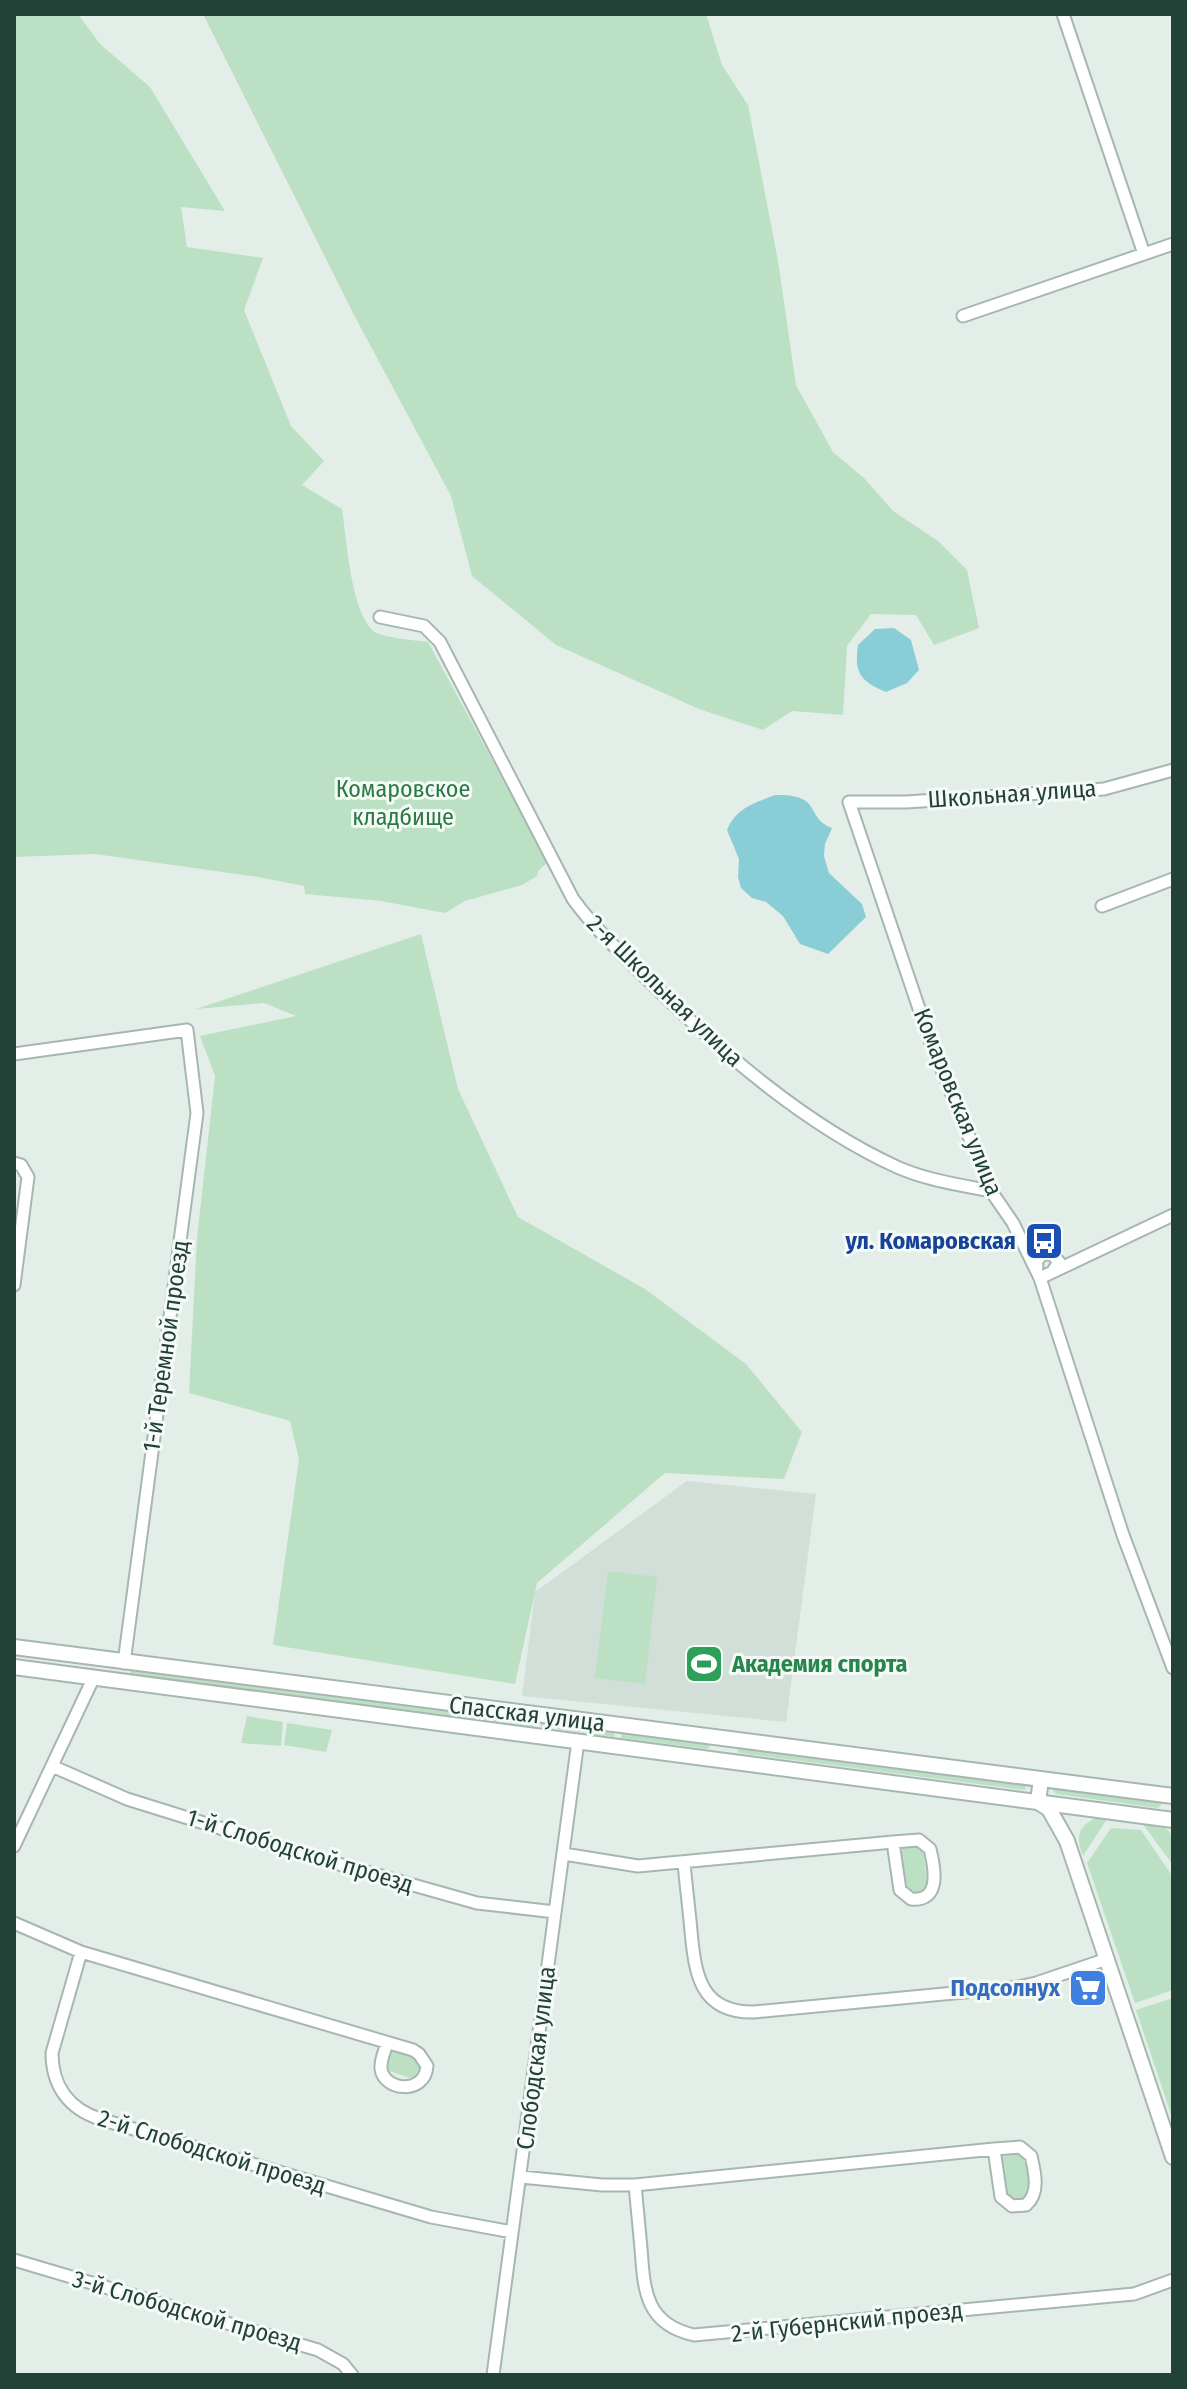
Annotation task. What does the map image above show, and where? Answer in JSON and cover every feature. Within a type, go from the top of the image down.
[{"type":"street","points":[[1063,14],[1144,254]]},
{"type":"street","points":[[963,316],[1173,244]]},
{"type":"street","name":"2-я Школьная улица","points":[[380,617],[424,626],[440,642],[573,899],[590,922],[687,1018],[761,1081],[806,1113],[898,1168],[943,1182],[991,1191]]},
{"type":"street","name":"Школьная улица","points":[[849,802],[906,802],[1104,789],[1173,770]]},
{"type":"street","name":"Комаровская улица","points":[[849,802],[929,1038],[991,1191],[1013,1223],[1039,1276],[1123,1535],[1173,1668]]},
{"type":"street","points":[[1102,906],[1173,879]]},
{"type":"street","name":"1-й Теремной проезд","points":[[14,1054],[187,1030],[197,1113],[124,1663]]},
{"type":"street","points":[[14,1163],[21,1165],[28,1177],[18,1218],[14,1285]]},
{"type":"street","points":[[1052,1271],[1059,1262],[1051,1253],[1042,1255],[1036,1261],[1039,1276],[1052,1271],[1173,1215]]},
{"type":"street","name":"Спасская улица","points":[[14,1647],[1170,1796]]},
{"type":"street","name":"Спасская улица","points":[[14,1667],[1173,1820]]},
{"type":"street","points":[[14,1846],[93,1679]]},
{"type":"street","points":[[716,1759],[720,1739]]},
{"type":"street","name":"Слободская улица","points":[[493,2375],[578,1741]]},
{"type":"street","name":"1-й Слободской проезд","points":[[52,1766],[127,1799],[303,1854],[477,1903],[555,1912]]},
{"type":"street","points":[[1041,1779],[1038,1802],[1049,1809],[1067,1841],[1172,2152]]},
{"type":"street","points":[[1170,1796],[1173,1812]]},
{"type":"street","points":[[564,1854],[638,1866],[684,1863],[893,1842],[919,1840],[930,1849],[935,1880],[934,1887],[925,1898],[911,1899],[900,1890],[893,1842]]},
{"type":"street","points":[[684,1863],[699,1983],[713,2000],[732,2010],[754,2012],[1018,1987],[1107,1959]]},
{"type":"street","points":[[14,1923],[81,1952],[413,2050],[424,2059],[426,2073],[418,2084],[404,2086],[384,2076],[382,2062],[387,2043]]},
{"type":"street","name":"2-й Слободской проезд","points":[[81,1952],[52,2053],[52,2064],[64,2095],[80,2111],[431,2217],[512,2232]]},
{"type":"street","points":[[521,2177],[635,2185],[994,2149],[1020,2147],[1031,2156],[1036,2187],[1031,2201],[1026,2205],[1012,2206],[1001,2197],[994,2149]]},
{"type":"street","name":"2-й Губернский проезд","points":[[635,2185],[649,2303],[672,2328],[694,2335],[1134,2294],[1173,2280]]},
{"type":"street","name":"3-й Слободской проезд","points":[[14,2260],[318,2350],[343,2364],[352,2375]]},
{"type":"shaded area","points":[[687,1481],[816,1494],[786,1722],[522,1696],[535,1592]]},
{"type":"green space","name":"Комаровское кладбище","points":[[14,14],[78,14],[100,44],[150,87],[225,211],[181,207],[187,247],[263,258],[244,310],[291,426],[324,461],[302,485],[342,509],[354,590],[372,630],[390,637],[428,642],[548,862],[537,876],[522,885],[465,901],[445,913],[381,901],[305,894],[304,886],[258,877],[95,854],[14,857]]},
{"type":"green space","points":[[203,14],[706,14],[722,65],[748,105],[778,261],[796,385],[833,452],[864,478],[893,511],[938,541],[967,570],[979,628],[934,645],[916,615],[871,614],[847,646],[843,715],[792,711],[763,730],[699,709],[556,645],[472,576],[451,496],[353,313]]},
{"type":"green space","points":[[421,934],[458,1089],[518,1217],[645,1289],[746,1364],[802,1432],[784,1479],[665,1473],[537,1583],[515,1684],[273,1645],[299,1459],[290,1421],[189,1393],[197,1238],[215,1076],[200,1036],[296,1016],[264,1003],[196,1009]]},
{"type":"green space","points":[[608,1571],[657,1577],[645,1684],[595,1678]]},
{"type":"green space","points":[[131,1668],[535,1720],[534,1727],[130,1674]]},
{"type":"green space","points":[[247,1716],[283,1722],[281,1746],[241,1743]]},
{"type":"green space","points":[[542,1721],[615,1729],[614,1737],[541,1727]]},
{"type":"green space","points":[[287,1723],[332,1730],[326,1752],[284,1745]]},
{"type":"green space","points":[[622,1731],[708,1743],[710,1747],[621,1738]]},
{"type":"green space","points":[[737,1748],[1024,1784],[1026,1789],[739,1753]]},
{"type":"green space","points":[[1056,1788],[1162,1804],[1158,1808],[1056,1794],[1053,1791]]},
{"type":"green space","points":[[1099,1817],[1107,1819],[1083,1856],[1080,1832]]},
{"type":"green space","points":[[1142,1823],[1162,1827],[1171,1834],[1173,1865]]},
{"type":"green space","points":[[1111,1828],[1141,1830],[1173,1877],[1173,1990],[1135,2003],[1087,1863]]},
{"type":"green space","points":[[913,1842],[923,1849],[928,1889],[916,1897],[905,1888],[900,1853],[904,1845]]},
{"type":"green space","points":[[1173,1998],[1173,2120],[1136,2010]]},
{"type":"green space","points":[[398,2051],[416,2056],[423,2066],[419,2076],[413,2079],[389,2071],[387,2059],[391,2053]]},
{"type":"green space","points":[[1017,2150],[1026,2167],[1028,2187],[1026,2200],[1016,2204],[1006,2195],[1000,2160],[1005,2152]]},
{"type":"water","points":[[894,628],[911,640],[919,670],[907,683],[886,692],[861,675],[857,663],[858,645],[875,629]]},
{"type":"water","points":[[775,795],[801,798],[818,818],[832,828],[824,856],[829,873],[862,904],[866,917],[828,954],[800,944],[783,916],[741,888],[739,859],[727,830],[741,811]]},
{"type":"place","name":"ул. Комаровская","points":[[1044,1241]]},
{"type":"place","name":"Академия спорта","points":[[704,1664]]},
{"type":"place","name":"Подсолнух","points":[[1088,1988]]}]
